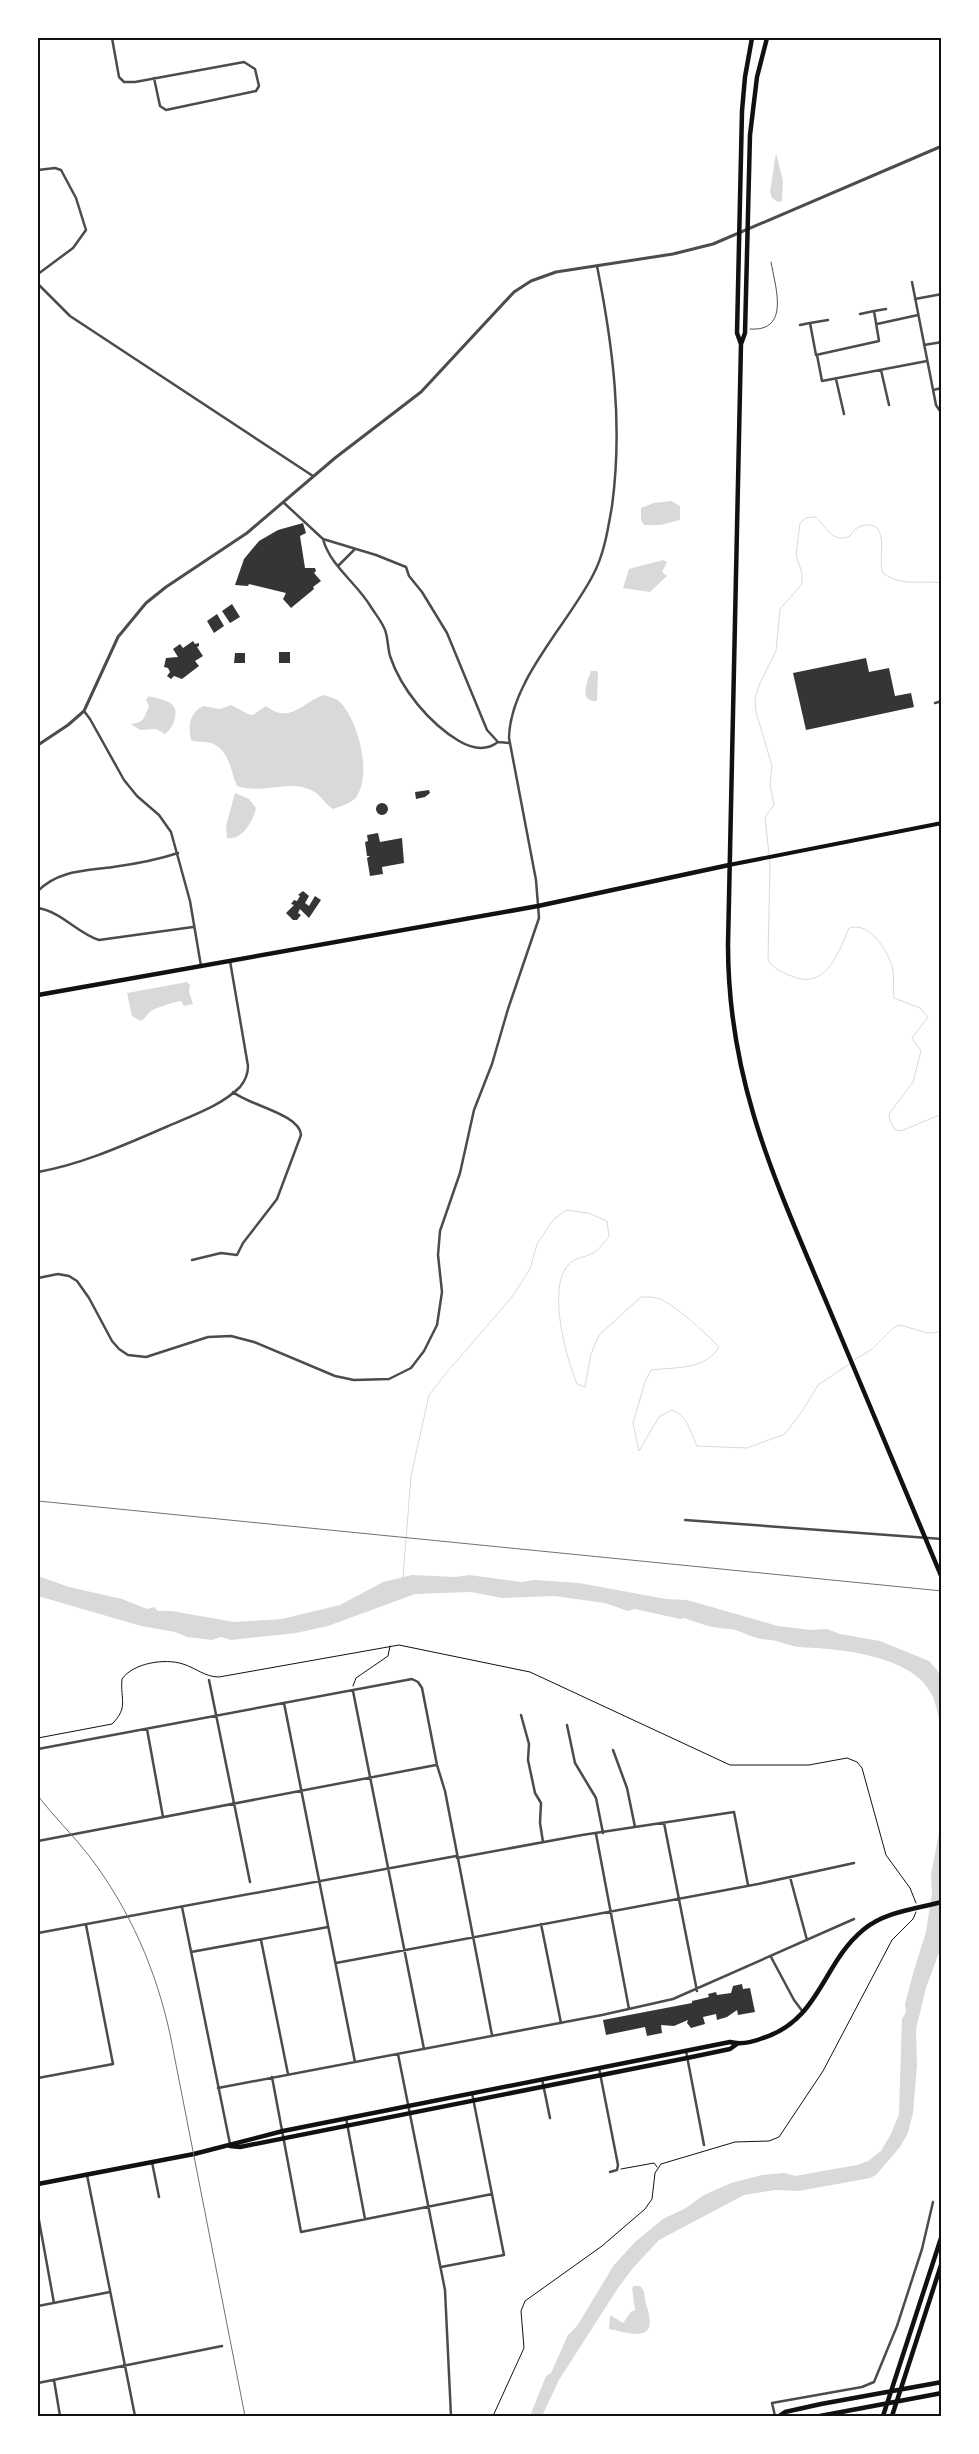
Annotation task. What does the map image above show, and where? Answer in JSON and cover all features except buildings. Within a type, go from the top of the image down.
[{"type":"main road","points":[[741,344],[737,333],[743,92],[752,38]]},
{"type":"main road","points":[[767,38],[751,114],[745,333],[741,344],[729,866],[729,985],[734,1032],[744,1086],[767,1160],[941,1578]]},
{"type":"main road","points":[[38,995],[538,906],[942,823]]},
{"type":"main road","points":[[230,2146],[240,2147],[347,2124],[687,2058],[730,2049],[737,2044],[775,2034],[804,2013],[815,1999],[846,1948],[861,1932],[882,1919],[942,1902]]},
{"type":"main road","points":[[38,2184],[230,2146],[282,2131],[346,2118],[730,2042],[737,2044]]},
{"type":"main road","points":[[883,2416],[942,2235]]},
{"type":"main road","points":[[892,2416],[942,2262]]},
{"type":"main road","points":[[779,2416],[785,2412],[942,2382]]},
{"type":"main road","points":[[820,2416],[942,2393]]},
{"type":"street","points":[[112,38],[119,77],[124,82],[135,82],[154,78],[240,62],[252,66],[259,84],[258,90],[254,92],[164,110],[160,106],[154,78]]},
{"type":"street","points":[[38,745],[84,712],[118,637],[138,610],[166,587],[247,533],[313,476],[421,392],[514,292],[544,276],[704,247],[942,146]]},
{"type":"street","points":[[38,170],[58,168],[63,172],[76,198],[86,227],[85,233],[73,248],[38,274]]},
{"type":"street","points":[[38,1278],[58,1274],[69,1276],[77,1281],[89,1298],[112,1341],[128,1355],[146,1356],[208,1337],[231,1336],[248,1340],[344,1379],[372,1381],[389,1379],[405,1373],[424,1351],[437,1325],[442,1292],[438,1255],[440,1231],[460,1173],[474,1110],[492,1064],[508,1009],[538,921],[531,851],[510,743],[509,727],[512,713],[547,645],[593,576],[610,514],[616,471],[617,415],[610,332],[597,266]]},
{"type":"street","points":[[912,282],[936,405],[942,414]]},
{"type":"street","points":[[38,284],[70,316],[313,476]]},
{"type":"street","points":[[915,299],[942,294]]},
{"type":"street","points":[[860,314],[886,308]]},
{"type":"street","points":[[816,355],[879,341],[874,311]]},
{"type":"street","points":[[877,324],[918,315]]},
{"type":"street","points":[[800,325],[828,320]]},
{"type":"street","points":[[810,323],[822,381],[927,361]]},
{"type":"street","points":[[924,345],[942,342]]},
{"type":"street","points":[[881,370],[889,406]]},
{"type":"street","points":[[836,379],[844,414]]},
{"type":"street","points":[[933,390],[942,388]]},
{"type":"street","points":[[283,502],[323,539],[406,567],[409,576],[422,592],[447,633],[487,730],[498,742]]},
{"type":"street","points":[[323,539],[324,546],[338,566],[364,596],[378,618],[385,631],[390,656],[404,684],[426,714],[452,736],[472,747],[491,747],[498,742],[510,743]]},
{"type":"street","points":[[338,566],[355,549]]},
{"type":"street","points":[[941,620],[942,635]]},
{"type":"street","points":[[935,703],[942,701]]},
{"type":"street","points":[[84,712],[90,719],[124,780],[168,826],[178,853],[201,966]]},
{"type":"street","points":[[38,891],[52,879],[67,874],[141,863],[178,853]]},
{"type":"street","points":[[38,908],[60,916],[88,936],[99,940],[194,927]]},
{"type":"street","points":[[38,1172],[95,1158],[197,1114],[233,1092],[245,1080],[248,1066],[230,961]]},
{"type":"street","points":[[192,1260],[221,1253],[237,1255],[243,1243],[277,1200],[301,1134],[299,1127],[277,1112],[243,1100],[233,1092]]},
{"type":"street","points":[[685,1520],[942,1539]]},
{"type":"street","points":[[38,1749],[414,1679],[422,1688],[437,1765],[445,1791],[492,2036]]},
{"type":"street","points":[[209,1680],[250,1882]]},
{"type":"street","points":[[353,1690],[424,2049]]},
{"type":"street","points":[[284,1704],[355,2062]]},
{"type":"street","points":[[521,1715],[529,1744],[528,1760],[535,1793],[541,1803],[540,1823],[543,1842]]},
{"type":"street","points":[[567,1726],[575,1763],[596,1798],[602,1833]]},
{"type":"street","points":[[147,1729],[164,1817]]},
{"type":"street","points":[[613,1750],[627,1788],[635,1827]]},
{"type":"street","points":[[38,1841],[437,1765]]},
{"type":"street","points":[[38,1933],[543,1842],[734,1812],[748,1885]]},
{"type":"street","points":[[664,1822],[697,1990]]},
{"type":"street","points":[[596,1834],[629,2009]]},
{"type":"street","points":[[336,1963],[790,1877],[854,1863]]},
{"type":"street","points":[[790,1877],[807,1940]]},
{"type":"street","points":[[182,1907],[230,2146]]},
{"type":"street","points":[[218,2088],[561,2023],[673,1999],[854,1919]]},
{"type":"street","points":[[541,1924],[561,2023]]},
{"type":"street","points":[[38,2078],[113,2064],[86,1925]]},
{"type":"street","points":[[191,1952],[328,1927]]},
{"type":"street","points":[[262,1940],[288,2074]]},
{"type":"street","points":[[771,1957],[794,2000],[804,2013]]},
{"type":"street","points":[[686,2051],[704,2145]]},
{"type":"street","points":[[398,2054],[441,2267],[445,2297],[451,2416]]},
{"type":"street","points":[[599,2068],[618,2168],[610,2172]]},
{"type":"street","points":[[272,2077],[300,2232],[492,2194]]},
{"type":"street","points":[[542,2079],[550,2118]]},
{"type":"street","points":[[441,2267],[504,2255],[472,2093]]},
{"type":"street","points":[[346,2118],[365,2219]]},
{"type":"street","points":[[152,2162],[159,2197]]},
{"type":"street","points":[[87,2175],[135,2416]]},
{"type":"street","points":[[775,2416],[772,2403],[862,2387],[874,2382],[897,2326],[919,2257],[933,2202]]},
{"type":"street","points":[[38,2215],[54,2303]]},
{"type":"street","points":[[38,2306],[110,2292]]},
{"type":"street","points":[[38,2383],[222,2346]]},
{"type":"street","points":[[54,2380],[60,2416]]},
{"type":"lane","points":[[750,329],[763,328],[773,321],[776,316],[778,300],[771,262]]},
{"type":"path","points":[[38,1738],[112,1724],[121,1715],[124,1707],[122,1679],[133,1669],[142,1666],[178,1662],[208,1676],[219,1676],[399,1644],[530,1672],[730,1765],[809,1765],[843,1758],[854,1760],[862,1768],[886,1855],[910,1888],[916,1903]]},
{"type":"path","points":[[353,1690],[352,1683],[356,1678],[388,1656],[390,1645]]},
{"type":"path","points":[[493,2416],[524,2348],[522,2311],[525,2301],[602,2246],[645,2209],[652,2199],[654,2177],[658,2168],[667,2161],[735,2142],[769,2141],[779,2137],[823,2070],[892,1940],[913,1919],[916,1912]]},
{"type":"path","points":[[618,2168],[624,2169],[654,2163],[658,2168]]},
{"type":"shaded area","points":[[776,153],[783,181],[782,201],[778,202],[772,198],[770,192]]},
{"type":"shaded area","points":[[671,501],[680,506],[680,520],[661,525],[644,525],[641,520],[641,508],[654,503]]},
{"type":"shaded area","points":[[663,560],[667,562],[662,572],[667,576],[650,592],[623,588],[629,569]]},
{"type":"shaded area","points":[[591,671],[597,671],[598,674],[597,701],[587,698],[585,691]]},
{"type":"shaded area","points":[[324,695],[339,701],[346,709],[357,733],[363,761],[361,786],[357,796],[350,802],[333,809],[316,793],[304,787],[286,786],[257,789],[237,786],[226,755],[222,750],[211,743],[191,740],[192,716],[203,706],[220,709],[231,705],[253,715],[266,706],[275,711],[290,713]]},
{"type":"shaded area","points":[[149,696],[172,704],[176,712],[171,728],[165,734],[156,729],[140,730],[131,724],[143,719],[149,706],[146,700]]},
{"type":"shaded area","points":[[235,793],[249,799],[256,808],[246,829],[237,836],[227,838],[226,826]]},
{"type":"shaded area","points":[[187,982],[190,985],[189,992],[193,1004],[184,1006],[181,1001],[165,1005],[149,1013],[141,1021],[132,1016],[127,993]]},
{"type":"shaded area","points":[[412,1575],[456,1577],[469,1575],[522,1582],[534,1580],[579,1583],[666,1599],[687,1600],[778,1626],[811,1630],[827,1629],[840,1634],[880,1641],[929,1661],[937,1670],[941,1678],[941,1734],[933,1697],[923,1683],[910,1671],[893,1663],[854,1652],[796,1647],[685,1618],[680,1619],[635,1609],[628,1611],[605,1603],[554,1596],[502,1598],[471,1592],[415,1594],[328,1626],[296,1633],[231,1640],[221,1637],[212,1640],[187,1637],[175,1632],[141,1626],[38,1596],[38,1576],[69,1587],[122,1599],[147,1609],[154,1607],[158,1611],[172,1611],[234,1622],[282,1619],[340,1605],[383,1582]]},
{"type":"shaded area","points":[[941,1821],[941,1947],[926,1988],[916,2029],[917,2066],[913,2113],[908,2133],[900,2147],[876,2175],[870,2178],[799,2191],[775,2190],[744,2195],[659,2240],[633,2268],[618,2288],[559,2380],[542,2416],[530,2416],[546,2376],[551,2373],[568,2335],[577,2326],[614,2265],[635,2242],[663,2219],[686,2208],[704,2195],[731,2183],[762,2175],[785,2173],[795,2176],[857,2165],[868,2161],[881,2151],[891,2134],[899,2114],[902,2019],[906,2012],[905,2004],[926,1932],[932,1893],[931,1875]]},
{"type":"shaded area","points":[[640,2286],[644,2292],[649,2317],[647,2331],[635,2334],[609,2329],[610,2315],[623,2323],[631,2312],[635,2310],[632,2288]]},
{"type":"waterway","points":[[942,583],[904,582],[883,573],[881,535],[878,529],[873,526],[865,525],[854,530],[850,536],[839,538],[830,533],[816,517],[806,518],[800,523],[796,555],[802,573],[802,584],[780,609],[776,651],[760,683],[755,698],[756,712],[772,766],[770,784],[774,805],[765,817],[770,864],[768,959],[779,971],[801,979],[812,979],[821,975],[834,960],[849,928],[857,927],[871,933],[883,947],[891,963],[894,973],[894,998],[920,1008],[928,1017],[912,1038],[921,1051],[913,1082],[889,1114],[890,1121],[895,1130],[901,1131],[942,1114]]},
{"type":"waterway","points":[[403,1577],[411,1476],[429,1395],[512,1297],[530,1269],[537,1244],[553,1220],[566,1210],[588,1213],[607,1221],[609,1236],[595,1252],[571,1262],[562,1276],[559,1290],[560,1323],[577,1384],[585,1387],[591,1354],[599,1335],[641,1297],[657,1298],[671,1305],[699,1327],[719,1347],[706,1360],[698,1364],[651,1370],[645,1382],[633,1423],[639,1451],[659,1417],[671,1410],[677,1412],[685,1420],[697,1446],[747,1448],[785,1434],[803,1410],[818,1385],[851,1363]]},
{"type":"waterway","points":[[854,1360],[871,1350],[893,1328],[900,1325],[927,1333],[942,1332]]},
{"type":"railway","points":[[38,1501],[942,1591]]},
{"type":"railway","points":[[38,1796],[90,1857],[104,1877],[140,1941],[157,1987],[170,2034],[245,2416]]}]
